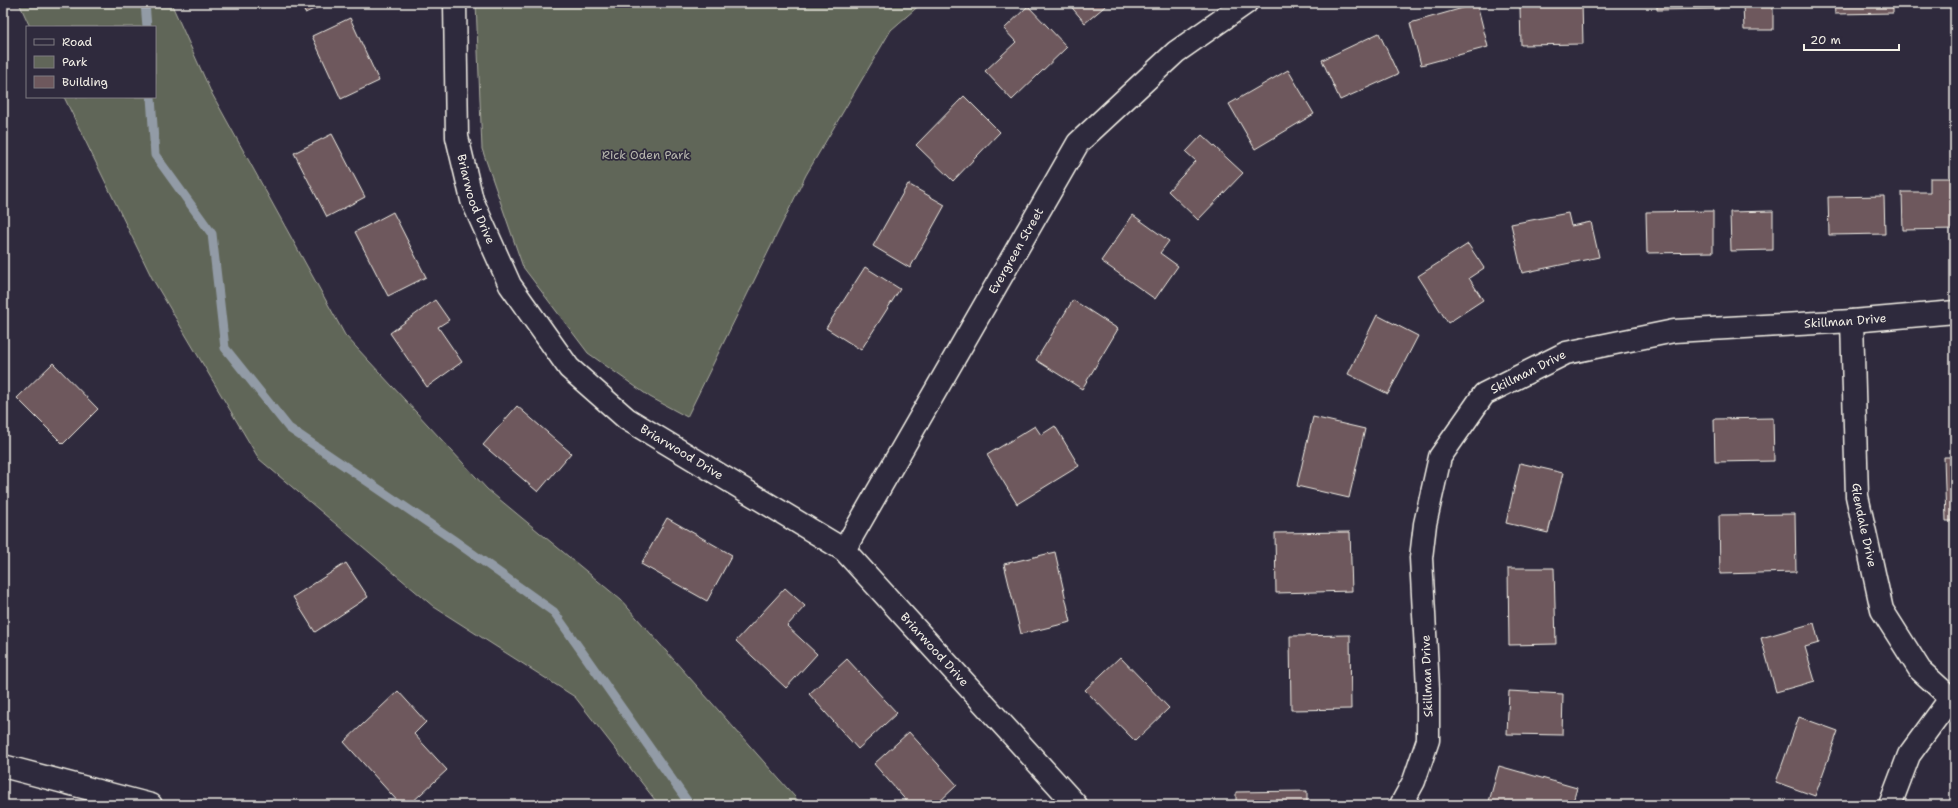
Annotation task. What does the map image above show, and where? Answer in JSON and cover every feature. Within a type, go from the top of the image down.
[{"type":"street","name":"Briarwood Drive","points":[[455,3],[457,136],[472,200],[510,285],[569,368],[627,419],[844,550],[1076,805]]},
{"type":"street","name":"Evergreen Street","points":[[844,550],[1078,143],[1176,52],[1246,3]]},
{"type":"street","name":"Skillman Drive","points":[[1402,805],[1414,781],[1428,740],[1428,688],[1421,558],[1424,524],[1440,457],[1484,394],[1566,353],[1674,331],[1852,321],[1955,312]]},
{"type":"street","name":"Glendale Drive","points":[[1852,321],[1857,496],[1882,610],[1920,670],[1953,700]]},
{"type":"street","points":[[1890,805],[1909,755],[1953,700]]},
{"type":"street","points":[[3,766],[151,805]]},
{"type":"green space","points":[[19,3],[171,3],[211,92],[345,335],[487,489],[621,600],[802,805],[659,805],[575,697],[434,607],[259,459],[152,278],[64,98],[156,98],[156,26],[30,26]]},
{"type":"green space","name":"Rick Oden Park","points":[[476,3],[922,3],[891,30],[806,175],[687,417],[650,397],[588,353],[523,267],[482,149]]},
{"type":"building","points":[[301,3],[328,3],[305,13]]},
{"type":"building","points":[[1068,3],[1109,3],[1085,23]]},
{"type":"building","points":[[1556,3],[1582,3],[1583,44],[1521,45],[1520,7],[1556,6]]},
{"type":"building","points":[[1657,3],[1719,3],[1719,9],[1657,10]]},
{"type":"building","points":[[1743,3],[1773,3],[1773,30],[1744,30]]},
{"type":"building","points":[[1834,3],[1893,3],[1893,13],[1835,14]]},
{"type":"building","points":[[1477,4],[1488,47],[1421,65],[1410,23]]},
{"type":"building","points":[[1028,6],[1067,47],[1012,100],[985,71],[1016,42],[1004,29]]},
{"type":"building","points":[[350,18],[379,81],[341,99],[312,36]]},
{"type":"building","points":[[1379,33],[1398,74],[1340,100],[1322,60]]},
{"type":"building","points":[[1288,70],[1314,114],[1255,149],[1229,104]]},
{"type":"building","points":[[964,96],[1000,132],[953,181],[916,145]]},
{"type":"building","points":[[332,134],[365,197],[327,217],[294,153]]},
{"type":"building","points":[[1202,135],[1243,173],[1198,220],[1168,191],[1196,161],[1186,152]]},
{"type":"building","points":[[1930,178],[1955,178],[1955,229],[1903,230],[1902,192],[1930,192]]},
{"type":"building","points":[[908,184],[945,205],[910,268],[873,246]]},
{"type":"building","points":[[1884,196],[1885,234],[1829,235],[1828,197]]},
{"type":"building","points":[[1713,211],[1713,252],[1647,253],[1646,212]]},
{"type":"building","points":[[1773,211],[1773,250],[1731,251],[1730,212]]},
{"type":"building","points":[[393,212],[426,277],[388,296],[355,232]]},
{"type":"building","points":[[1568,213],[1571,226],[1591,222],[1599,257],[1522,273],[1511,224]]},
{"type":"building","points":[[1133,215],[1169,241],[1160,253],[1178,266],[1155,299],[1101,261]]},
{"type":"building","points":[[1468,244],[1484,268],[1469,278],[1483,300],[1448,323],[1418,276]]},
{"type":"building","points":[[865,267],[900,289],[861,350],[826,328]]},
{"type":"building","points":[[435,300],[449,320],[438,327],[462,362],[427,387],[390,333]]},
{"type":"building","points":[[1073,300],[1118,329],[1082,389],[1036,360]]},
{"type":"building","points":[[1377,315],[1418,336],[1388,394],[1348,374]]},
{"type":"building","points":[[53,363],[98,409],[63,444],[17,398]]},
{"type":"building","points":[[517,406],[571,453],[538,492],[483,445]]},
{"type":"building","points":[[1313,417],[1365,429],[1349,498],[1297,486]]},
{"type":"building","points":[[1773,418],[1774,461],[1715,462],[1714,419]]},
{"type":"building","points":[[1035,426],[1041,435],[1055,426],[1079,466],[1017,504],[987,455]]},
{"type":"building","points":[[1944,457],[1955,457],[1955,521],[1946,521]]},
{"type":"building","points":[[1520,463],[1563,473],[1548,533],[1506,523]]},
{"type":"building","points":[[1795,514],[1796,572],[1720,574],[1719,515]]},
{"type":"building","points":[[667,518],[732,555],[707,601],[641,564]]},
{"type":"building","points":[[1350,532],[1352,591],[1276,593],[1275,533]]},
{"type":"building","points":[[1055,552],[1071,622],[1021,634],[1004,564]]},
{"type":"building","points":[[346,563],[368,597],[315,632],[293,597]]},
{"type":"building","points":[[1508,568],[1554,568],[1556,644],[1509,645]]},
{"type":"building","points":[[785,588],[805,606],[787,626],[817,654],[786,688],[736,641]]},
{"type":"building","points":[[1814,623],[1819,643],[1805,647],[1815,681],[1776,692],[1761,638]]},
{"type":"building","points":[[1350,635],[1351,709],[1291,710],[1290,636]]},
{"type":"building","points":[[1120,657],[1169,708],[1135,741],[1085,690]]},
{"type":"building","points":[[847,659],[897,713],[858,749],[809,694]]},
{"type":"building","points":[[398,691],[426,722],[414,734],[447,770],[409,805],[401,805],[344,742]]},
{"type":"building","points":[[1509,691],[1563,694],[1562,735],[1507,734]]},
{"type":"building","points":[[1799,717],[1838,731],[1815,796],[1776,782]]},
{"type":"building","points":[[909,732],[957,785],[936,805],[910,805],[874,764]]},
{"type":"building","points":[[1499,766],[1577,788],[1572,805],[1488,805]]},
{"type":"building","points":[[1307,791],[1307,805],[1236,805],[1236,792]]},
{"type":"waterway","points":[[145,3],[147,26]]},
{"type":"waterway","points":[[151,98],[155,155],[212,234],[225,348],[289,428],[452,539],[554,612],[690,805]]}]
